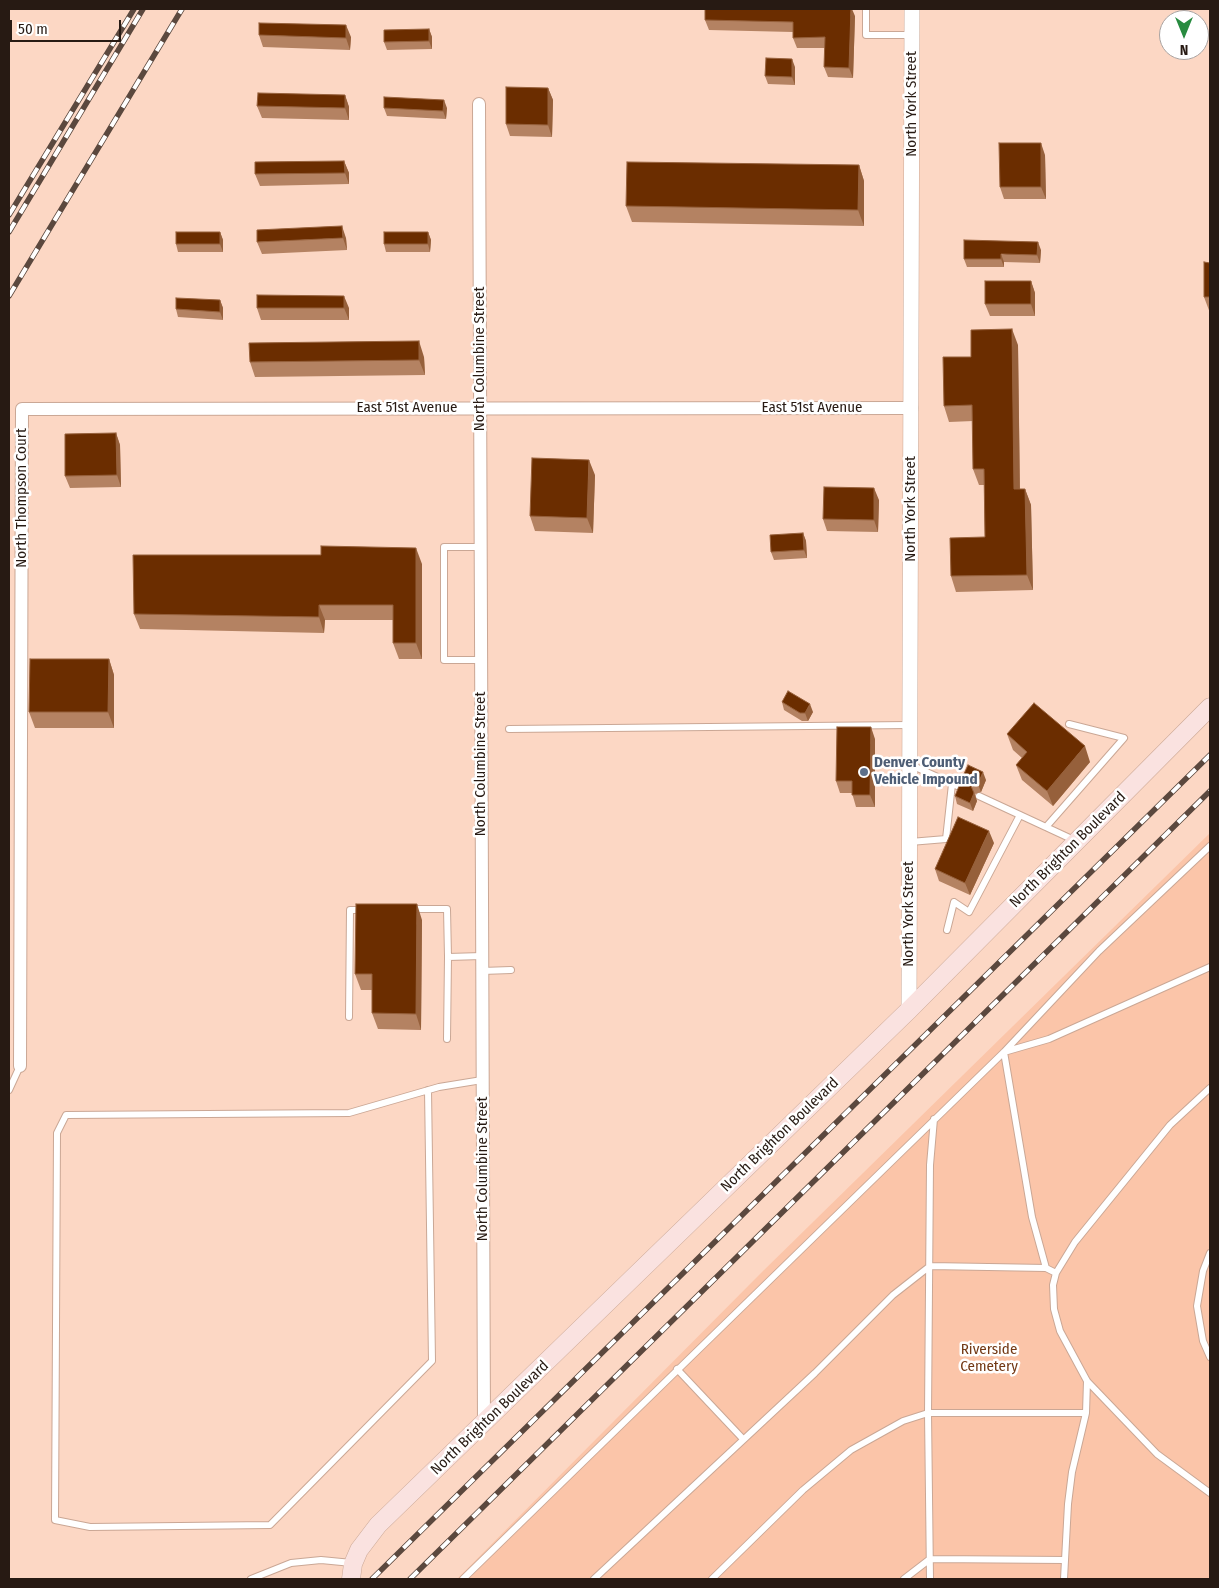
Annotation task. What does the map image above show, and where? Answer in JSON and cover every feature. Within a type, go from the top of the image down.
[{"type":"main road","name":"North Brighton Boulevard","points":[[354,1574],[368,1536],[909,1010],[1210,707]]},
{"type":"street","name":"North York Street","points":[[909,1010],[912,9]]},
{"type":"street","name":"North Columbine Street","points":[[479,104],[484,1424]]},
{"type":"street","name":"East 51st Avenue","points":[[22,409],[912,408]]},
{"type":"street","name":"North Thompson Court","points":[[20,1066],[15,853],[22,409]]},
{"type":"lane","points":[[866,9],[866,35],[912,35]]},
{"type":"lane","points":[[480,660],[444,660],[444,547],[482,547]]},
{"type":"lane","points":[[1046,827],[1124,738],[1069,724]]},
{"type":"lane","points":[[509,729],[910,725]]},
{"type":"lane","points":[[910,764],[964,789]]},
{"type":"lane","points":[[909,842],[946,840],[952,784]]},
{"type":"lane","points":[[979,796],[1077,841]]},
{"type":"lane","points":[[947,930],[954,902],[969,912],[1020,815]]},
{"type":"lane","points":[[463,1579],[676,1369],[1004,1052],[1099,951],[1207,853],[1210,846]]},
{"type":"lane","points":[[398,909],[447,909],[447,1039]]},
{"type":"lane","points":[[349,1018],[350,910],[370,910]]},
{"type":"lane","points":[[448,957],[482,956]]},
{"type":"lane","points":[[1004,1052],[1049,1039],[1210,967]]},
{"type":"lane","points":[[482,971],[511,970]]},
{"type":"lane","points":[[1004,1052],[1032,1218],[1046,1268]]},
{"type":"lane","points":[[9,1090],[20,1066]]},
{"type":"lane","points":[[428,1090],[432,1361],[270,1525],[90,1527],[55,1520],[56,1133],[66,1115],[349,1113],[428,1090],[482,1080]]},
{"type":"lane","points":[[1210,1088],[1170,1125],[1075,1242],[1056,1272],[1053,1285],[1054,1309],[1060,1331],[1087,1381],[1133,1432],[1157,1454],[1205,1487],[1210,1493]]},
{"type":"lane","points":[[930,1579],[928,1413],[930,1165],[934,1119]]},
{"type":"lane","points":[[1210,1254],[1203,1271],[1197,1306],[1199,1324],[1210,1357]]},
{"type":"lane","points":[[594,1579],[815,1373],[893,1296],[930,1266],[1046,1268],[1056,1272]]},
{"type":"lane","points":[[676,1369],[743,1439]]},
{"type":"lane","points":[[1064,1579],[1072,1472],[1086,1413],[1087,1381]]},
{"type":"lane","points":[[712,1579],[803,1490],[851,1450],[903,1421],[928,1413],[1086,1413]]},
{"type":"lane","points":[[1205,1487],[1210,1481]]},
{"type":"lane","points":[[904,1579],[930,1559],[1065,1560]]},
{"type":"lane","points":[[251,1579],[291,1563],[321,1560],[354,1574]]},
{"type":"green space","name":"Riverside Cemetery","points":[[1210,833],[1210,1579],[457,1579],[762,1272]]},
{"type":"building","points":[[705,9],[851,9],[849,68],[824,67],[825,37],[793,38],[793,22],[705,20]]},
{"type":"building","points":[[259,23],[346,25],[346,38],[259,35]]},
{"type":"building","points":[[429,29],[429,41],[384,42],[384,30]]},
{"type":"building","points":[[766,58],[792,59],[792,77],[765,76]]},
{"type":"building","points":[[506,87],[548,88],[548,125],[506,124]]},
{"type":"building","points":[[258,93],[345,95],[345,108],[257,106]]},
{"type":"building","points":[[384,97],[444,100],[443,111],[384,108]]},
{"type":"building","points":[[999,143],[1041,143],[1041,187],[1000,187]]},
{"type":"building","points":[[344,161],[345,173],[255,174],[255,162]]},
{"type":"building","points":[[627,162],[859,165],[858,210],[626,206]]},
{"type":"building","points":[[342,226],[343,238],[257,242],[257,230]]},
{"type":"building","points":[[176,232],[220,232],[220,244],[176,244]]},
{"type":"building","points":[[384,232],[428,232],[428,244],[384,244]]},
{"type":"building","points":[[964,240],[1038,242],[1037,255],[1001,254],[1001,259],[964,259]]},
{"type":"building","points":[[1204,262],[1210,263],[1210,297],[1204,297]]},
{"type":"building","points":[[985,281],[1031,281],[1031,304],[985,304]]},
{"type":"building","points":[[257,295],[344,296],[344,308],[257,308]]},
{"type":"building","points":[[176,298],[220,300],[220,312],[176,309]]},
{"type":"building","points":[[1012,329],[1014,489],[1025,489],[1027,575],[951,576],[950,538],[985,537],[984,469],[973,469],[972,405],[944,406],[943,357],[971,357],[971,330]]},
{"type":"building","points":[[419,341],[419,360],[250,362],[249,343]]},
{"type":"building","points":[[116,433],[117,475],[65,476],[65,434]]},
{"type":"building","points":[[532,458],[589,460],[587,518],[530,516]]},
{"type":"building","points":[[824,487],[874,488],[874,520],[823,519]]},
{"type":"building","points":[[803,533],[804,550],[771,552],[770,535]]},
{"type":"building","points":[[321,546],[416,548],[416,643],[393,643],[393,605],[319,605],[319,617],[134,614],[133,555],[321,555]]},
{"type":"building","points":[[30,659],[109,659],[108,712],[29,712]]},
{"type":"building","points":[[788,691],[810,704],[805,713],[800,713],[782,702]]},
{"type":"building","points":[[1034,703],[1085,746],[1047,791],[1016,765],[1027,752],[1007,734]]},
{"type":"building","points":[[837,727],[871,727],[870,795],[852,795],[852,781],[836,781]]},
{"type":"building","points":[[968,765],[983,772],[978,784],[971,786],[974,793],[970,803],[955,796],[959,786],[966,783],[963,776]]},
{"type":"building","points":[[958,817],[989,831],[965,883],[935,869]]},
{"type":"building","points":[[356,904],[417,904],[416,1014],[372,1013],[372,974],[355,974]]},
{"type":"railway","points":[[9,215],[134,9]]},
{"type":"railway","points":[[9,232],[143,9]]},
{"type":"railway","points":[[9,296],[182,9]]},
{"type":"railway","points":[[372,1579],[1210,755]]},
{"type":"railway","points":[[410,1579],[1210,791]]},
{"type":"place","name":"Denver County Vehicle Impound","points":[[864,772]]}]
